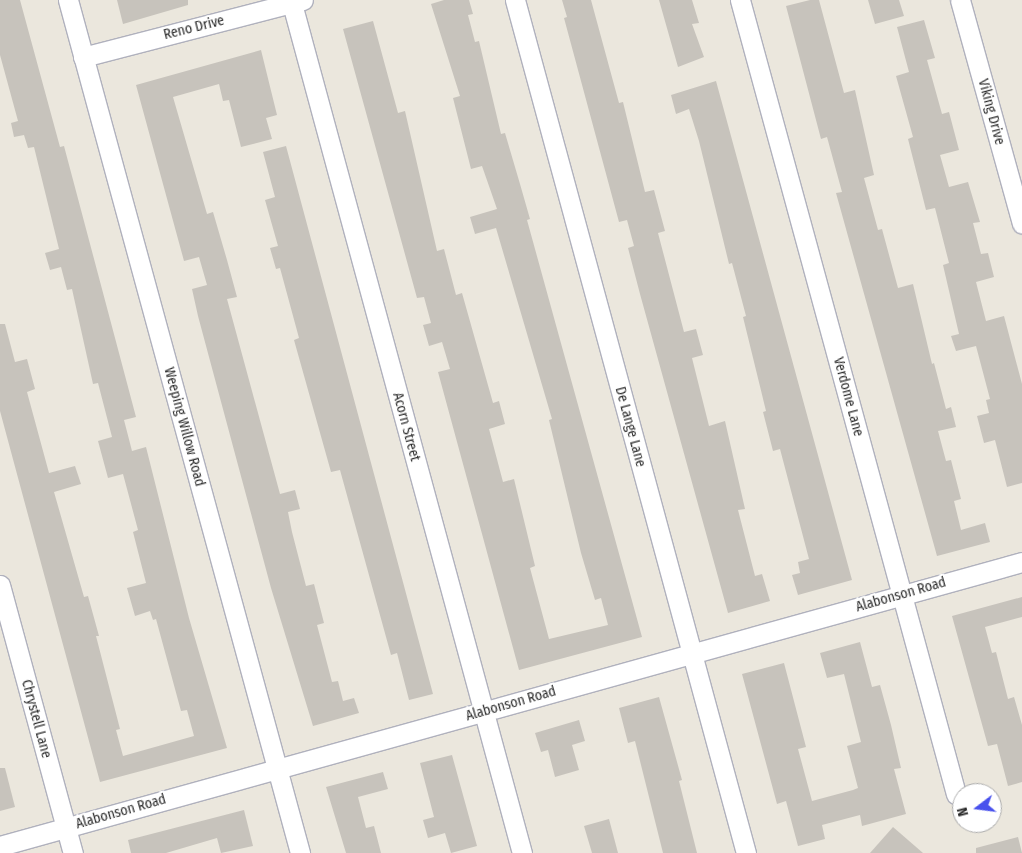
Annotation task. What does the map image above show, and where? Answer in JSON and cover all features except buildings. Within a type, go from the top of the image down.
[{"type":"street","name":"Weeping Willow Road","points":[[68,0],[300,853]]},
{"type":"street","name":"De Lange Lane","points":[[515,0],[746,853]]},
{"type":"street","name":"Verdome Lane","points":[[740,0],[953,783]]},
{"type":"street","name":"Viking Drive","points":[[960,0],[1022,224]]},
{"type":"street","name":"Reno Drive","points":[[83,57],[296,1]]},
{"type":"street","name":"Acorn Street","points":[[296,1],[483,712],[522,853]]},
{"type":"street","name":"Alabonson Road","points":[[0,846],[1022,562]]},
{"type":"street","name":"Chrystell Lane","points":[[0,585],[73,853]]}]
